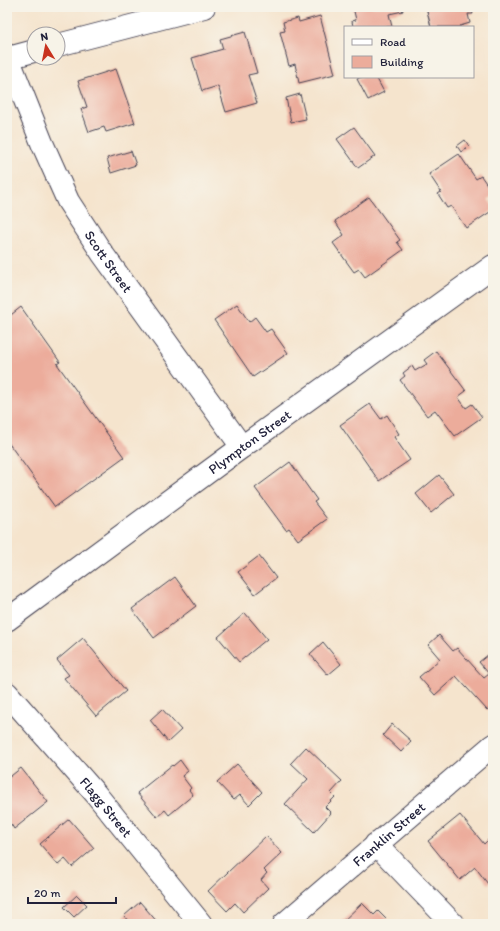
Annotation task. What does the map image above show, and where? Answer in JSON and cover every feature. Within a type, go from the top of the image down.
[{"type":"street","points":[[66,43],[204,7]]},
{"type":"street","name":"Scott Street","points":[[26,53],[8,57],[42,143],[68,201],[102,253],[242,446]]},
{"type":"street","name":"Plympton Street","points":[[7,620],[242,446],[493,266]]},
{"type":"street","name":"Flagg Street","points":[[7,693],[95,793],[201,924]]},
{"type":"street","name":"Franklin Street","points":[[284,924],[493,745]]},
{"type":"street","points":[[376,844],[453,924]]},
{"type":"building","points":[[353,7],[402,7],[403,11],[389,14],[392,26],[353,26],[352,21],[356,20]]},
{"type":"building","points":[[426,7],[471,7],[473,14],[468,14],[470,23],[460,26],[431,26]]},
{"type":"building","points":[[320,16],[335,74],[299,83],[295,64],[289,66],[280,32],[285,31],[283,22],[298,18],[299,22]]},
{"type":"building","points":[[245,32],[257,73],[248,75],[257,103],[226,112],[218,86],[202,91],[192,58],[223,49],[220,39]]},
{"type":"building","points":[[116,69],[135,123],[106,132],[104,127],[89,132],[81,109],[87,107],[78,81]]},
{"type":"building","points":[[377,78],[384,92],[368,100],[357,79]]},
{"type":"building","points":[[300,94],[306,119],[291,122],[286,98]]},
{"type":"building","points":[[354,127],[375,156],[358,168],[337,139]]},
{"type":"building","points":[[465,140],[469,146],[461,152],[457,146]]},
{"type":"building","points":[[131,151],[136,165],[111,173],[107,158]]},
{"type":"building","points":[[459,154],[476,179],[481,176],[493,193],[493,196],[488,199],[493,206],[493,210],[466,228],[451,206],[447,208],[438,194],[441,192],[429,174]]},
{"type":"building","points":[[369,197],[400,240],[397,242],[403,250],[365,277],[359,269],[354,272],[333,243],[344,235],[335,221]]},
{"type":"building","points":[[237,304],[249,322],[255,317],[266,332],[271,329],[288,353],[253,377],[214,320]]},
{"type":"building","points":[[21,307],[60,362],[57,364],[124,457],[55,507],[7,441],[7,318]]},
{"type":"building","points":[[436,351],[466,391],[458,397],[466,408],[472,404],[482,417],[455,436],[435,410],[427,416],[400,380],[405,376],[403,373],[412,366],[415,371],[427,364],[424,360]]},
{"type":"building","points":[[370,404],[381,419],[387,415],[399,434],[394,437],[410,460],[379,481],[340,425]]},
{"type":"building","points":[[290,462],[317,500],[314,502],[327,519],[298,540],[289,528],[286,530],[255,488]]},
{"type":"building","points":[[439,475],[454,494],[431,513],[416,494]]},
{"type":"building","points":[[259,556],[276,578],[255,594],[238,572]]},
{"type":"building","points":[[175,577],[196,606],[154,638],[132,609]]},
{"type":"building","points":[[245,613],[267,639],[239,662],[218,637]]},
{"type":"building","points":[[439,635],[453,651],[457,648],[484,678],[489,674],[479,662],[493,651],[493,705],[487,710],[456,676],[435,695],[419,677],[440,659],[428,645]]},
{"type":"building","points":[[83,638],[126,691],[96,716],[64,678],[69,675],[57,660]]},
{"type":"building","points":[[323,642],[341,664],[328,675],[310,654]]},
{"type":"building","points":[[162,709],[181,730],[168,742],[150,720]]},
{"type":"building","points":[[392,724],[411,741],[401,752],[383,735]]},
{"type":"building","points":[[306,747],[342,781],[331,793],[335,797],[325,807],[331,813],[314,832],[285,804],[308,779],[291,763]]},
{"type":"building","points":[[180,760],[188,771],[182,776],[191,788],[189,790],[193,795],[169,815],[165,810],[157,817],[137,793]]},
{"type":"building","points":[[237,764],[262,792],[249,805],[240,795],[234,800],[217,782]]},
{"type":"building","points":[[21,768],[48,802],[14,829],[11,824],[7,827],[7,779]]},
{"type":"building","points":[[460,815],[484,844],[491,837],[493,839],[493,880],[488,884],[475,867],[460,880],[428,841]]},
{"type":"building","points":[[69,819],[94,848],[72,867],[65,859],[58,865],[40,844]]},
{"type":"building","points":[[266,836],[282,853],[264,870],[267,873],[261,880],[268,888],[243,912],[235,903],[227,911],[208,891]]},
{"type":"building","points":[[77,895],[87,905],[74,917],[64,907]]},
{"type":"building","points":[[140,902],[159,924],[129,924],[130,923],[124,916]]},
{"type":"building","points":[[362,903],[374,915],[378,911],[391,924],[340,924]]}]
